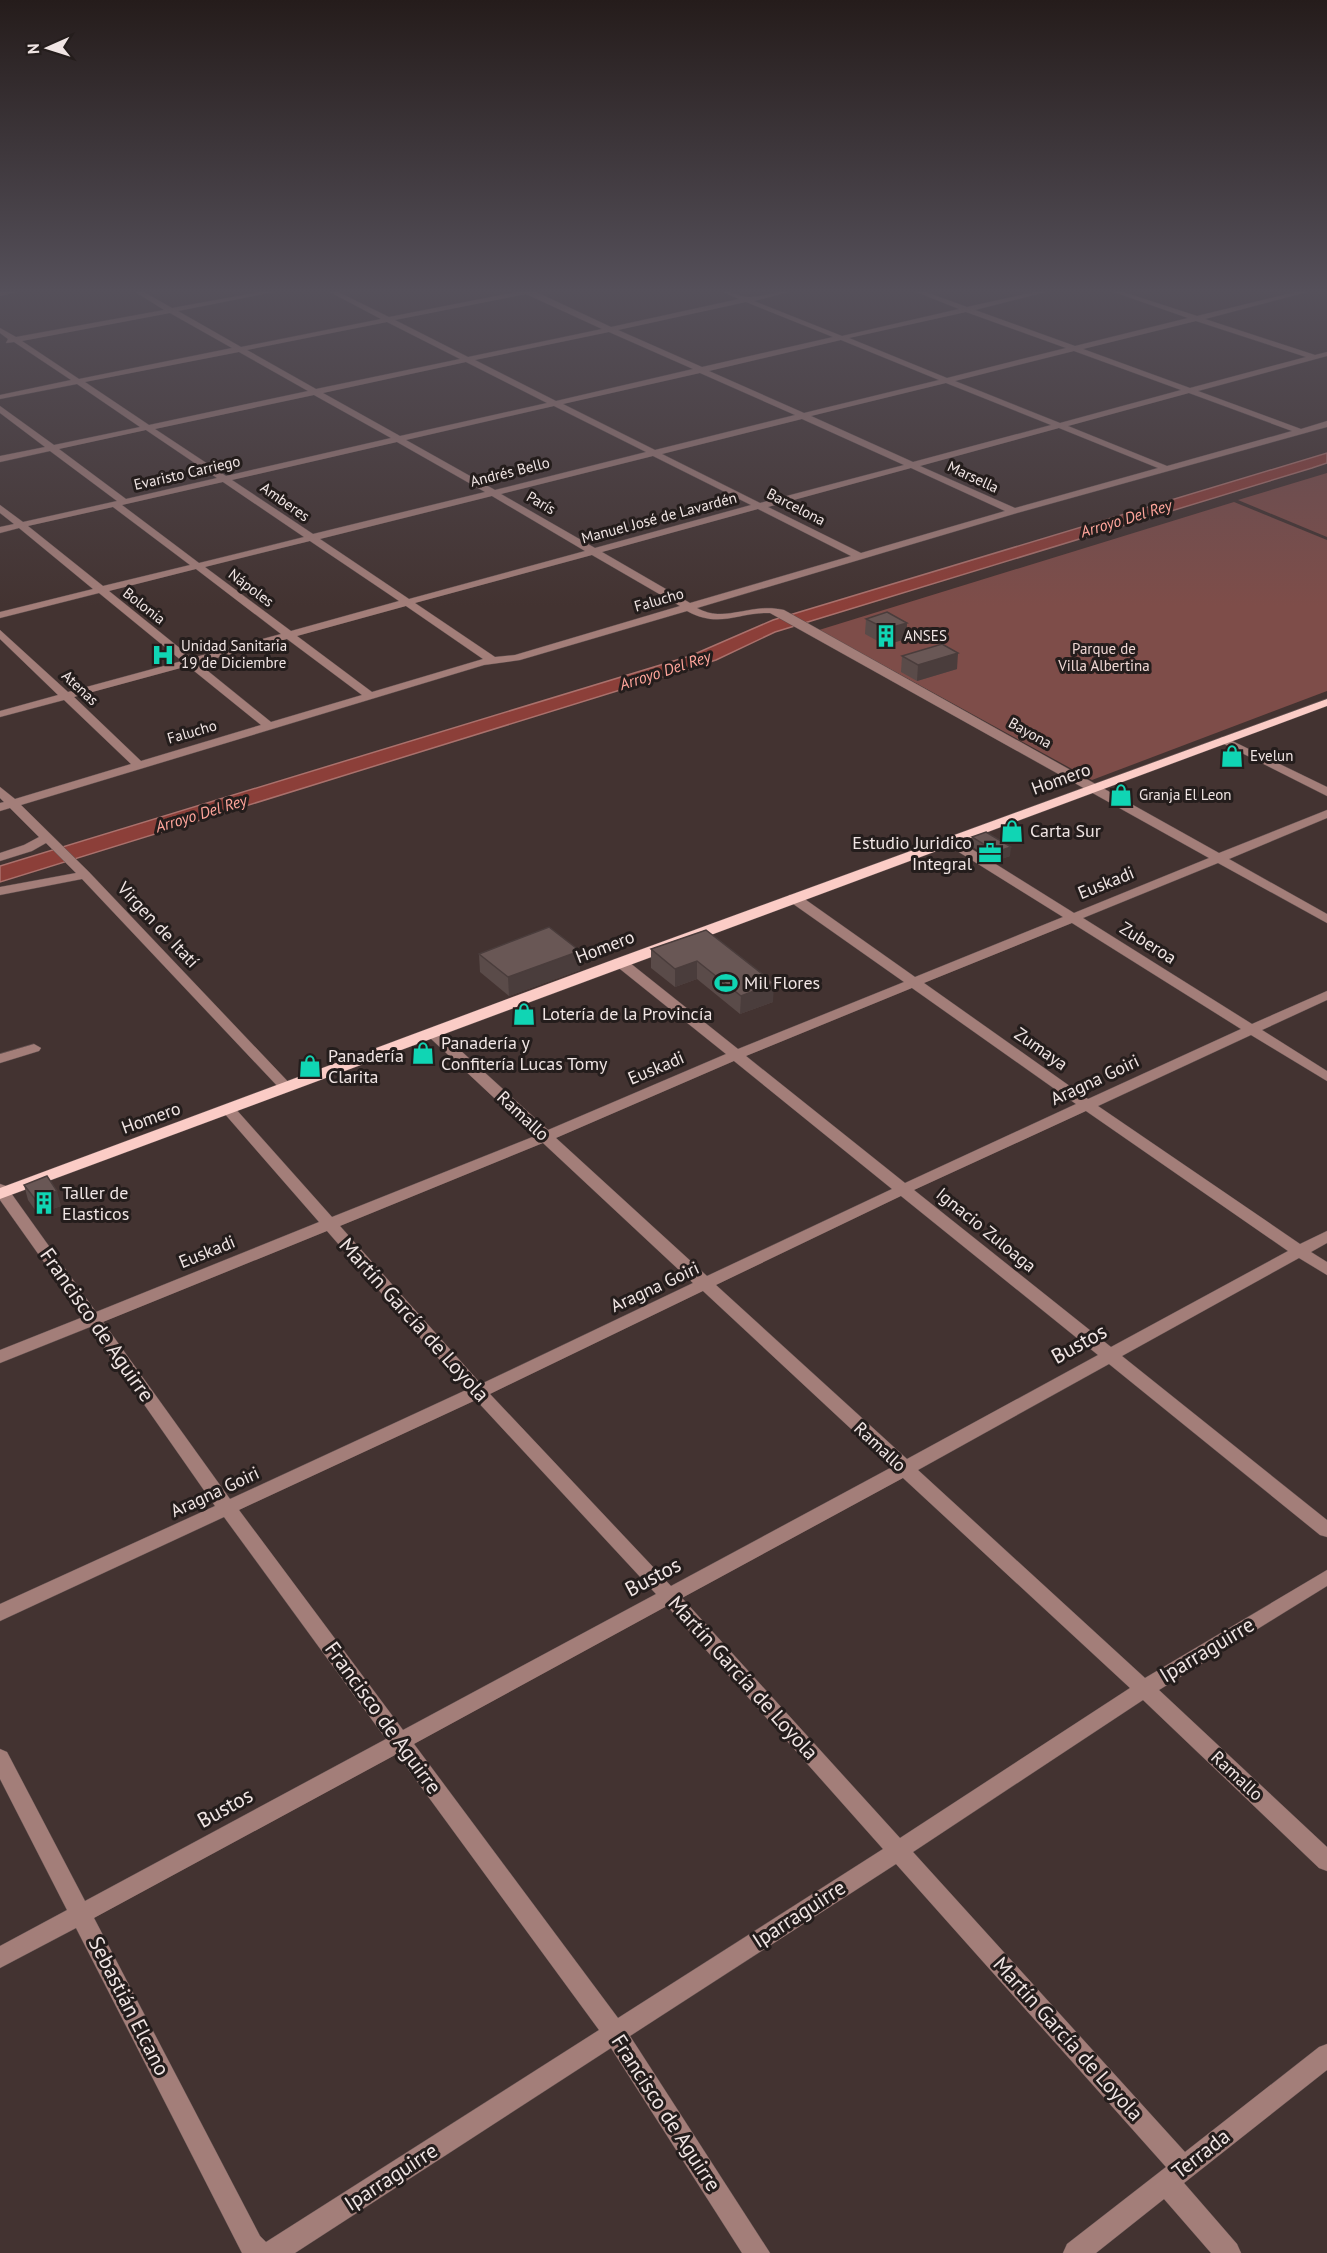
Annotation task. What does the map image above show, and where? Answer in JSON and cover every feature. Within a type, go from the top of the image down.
[{"type":"main road","name":"Homero","points":[[1,1192],[229,1110],[620,962],[1327,702]]},
{"type":"street","name":"Amberes","points":[[101,396],[492,660]]},
{"type":"street","points":[[0,459],[295,396]]},
{"type":"street","name":"París","points":[[321,396],[595,551],[704,616],[718,618],[765,608],[780,612]]},
{"type":"street","name":"Barcelona","points":[[544,396],[861,557]]},
{"type":"street","name":"Evaristo Carriego","points":[[0,530],[587,396]]},
{"type":"street","name":"Marsella","points":[[762,396],[1014,511]]},
{"type":"street","name":"Andrés Bello","points":[[0,615],[881,396]]},
{"type":"street","points":[[988,396],[1168,469]]},
{"type":"street","name":"Manuel José de Lavardén","points":[[0,714],[759,506],[1173,396]]},
{"type":"street","points":[[1207,396],[1300,431]]},
{"type":"street","name":"Nápoles","points":[[0,409],[196,565],[370,696]]},
{"type":"street","name":"Falucho","points":[[6,805],[492,660],[516,658],[1014,511],[1327,424]]},
{"type":"street","name":"Bolonia","points":[[0,508],[270,727]]},
{"type":"street","name":"Bayona","points":[[780,612],[1216,859],[1327,919]]},
{"type":"street","name":"Atenas","points":[[0,633],[139,765]]},
{"type":"street","points":[[1224,740],[1327,792]]},
{"type":"street","name":"Virgen de Itatí","points":[[0,791],[6,805],[82,872],[287,1088]]},
{"type":"street","name":"Euskadi","points":[[0,1357],[545,1137],[734,1056],[1327,814]]},
{"type":"street","points":[[0,856],[49,841]]},
{"type":"street","name":"Zuberoa","points":[[950,841],[1327,1077]]},
{"type":"street","points":[[0,891],[82,872]]},
{"type":"street","name":"Zumaya","points":[[794,898],[1087,1106],[1327,1270]]},
{"type":"street","name":"Ignacio Zuloaga","points":[[620,962],[734,1056],[904,1189],[1327,1530]]},
{"type":"street","name":"Aragna Goiri","points":[[0,1613],[704,1286],[904,1189],[1327,995]]},
{"type":"street","name":"Ramallo","points":[[432,1033],[1144,1689],[1327,1861]]},
{"type":"street","points":[[0,1059],[34,1048]]},
{"type":"street","name":"Martín García de Loyola","points":[[229,1110],[478,1392],[668,1595],[899,1850],[1174,2175],[1228,2253]]},
{"type":"street","name":"Francisco de Aguirre","points":[[1,1192],[227,1508],[615,2033],[757,2253]]},
{"type":"street","name":"Bustos","points":[[0,1958],[904,1469],[1109,1354],[1327,1236]]},
{"type":"street","name":"Iparraguirre","points":[[272,2253],[899,1850],[1144,1689],[1327,1577]]},
{"type":"street","name":"Sebastián Elcano","points":[[0,1758],[251,2245],[259,2253]]},
{"type":"street","name":"Terrada","points":[[1076,2253],[1327,2055]]},
{"type":"green space","points":[[1327,473],[1327,537],[1238,500]]},
{"type":"green space","name":"Parque de Villa Albertina","points":[[1234,502],[1327,540],[1327,691],[1092,780],[819,630]]},
{"type":"water","name":"Arroyo Del Rey","points":[[1327,453],[1327,463],[1312,468],[775,632],[716,660],[0,882],[0,866],[690,656],[773,620]]},
{"type":"building","points":[[887,612],[907,623],[886,629],[866,619]]},
{"type":"building","points":[[942,644],[958,653],[918,665],[902,656]]},
{"type":"building","points":[[986,832],[1011,847],[996,852],[972,837]]},
{"type":"building","points":[[549,927],[580,951],[508,977],[479,954]]},
{"type":"building","points":[[706,930],[774,983],[741,996],[697,961],[675,969],[651,949]]},
{"type":"building","points":[[47,1176],[57,1191],[35,1199],[24,1185]]},
{"type":"place","name":"ANSES","points":[[886,636]]},
{"type":"place","name":"Unidad Sanitaria 19 de Diciembre","points":[[163,655]]},
{"type":"place","name":"Evelun","points":[[1232,756]]},
{"type":"place","name":"Granja El Leon","points":[[1121,795]]},
{"type":"place","name":"Carta Sur","points":[[1012,831]]},
{"type":"place","name":"Estudio Juridico Integral","points":[[990,853]]},
{"type":"place","name":"Mil Flores","points":[[726,983]]},
{"type":"place","name":"Lotería de la Provincía","points":[[524,1014]]},
{"type":"place","name":"Panadería y Confitería Lucas Tomy","points":[[423,1053]]},
{"type":"place","name":"Panadería Clarita","points":[[310,1066]]},
{"type":"place","name":"Taller de Elasticos","points":[[44,1203]]}]
